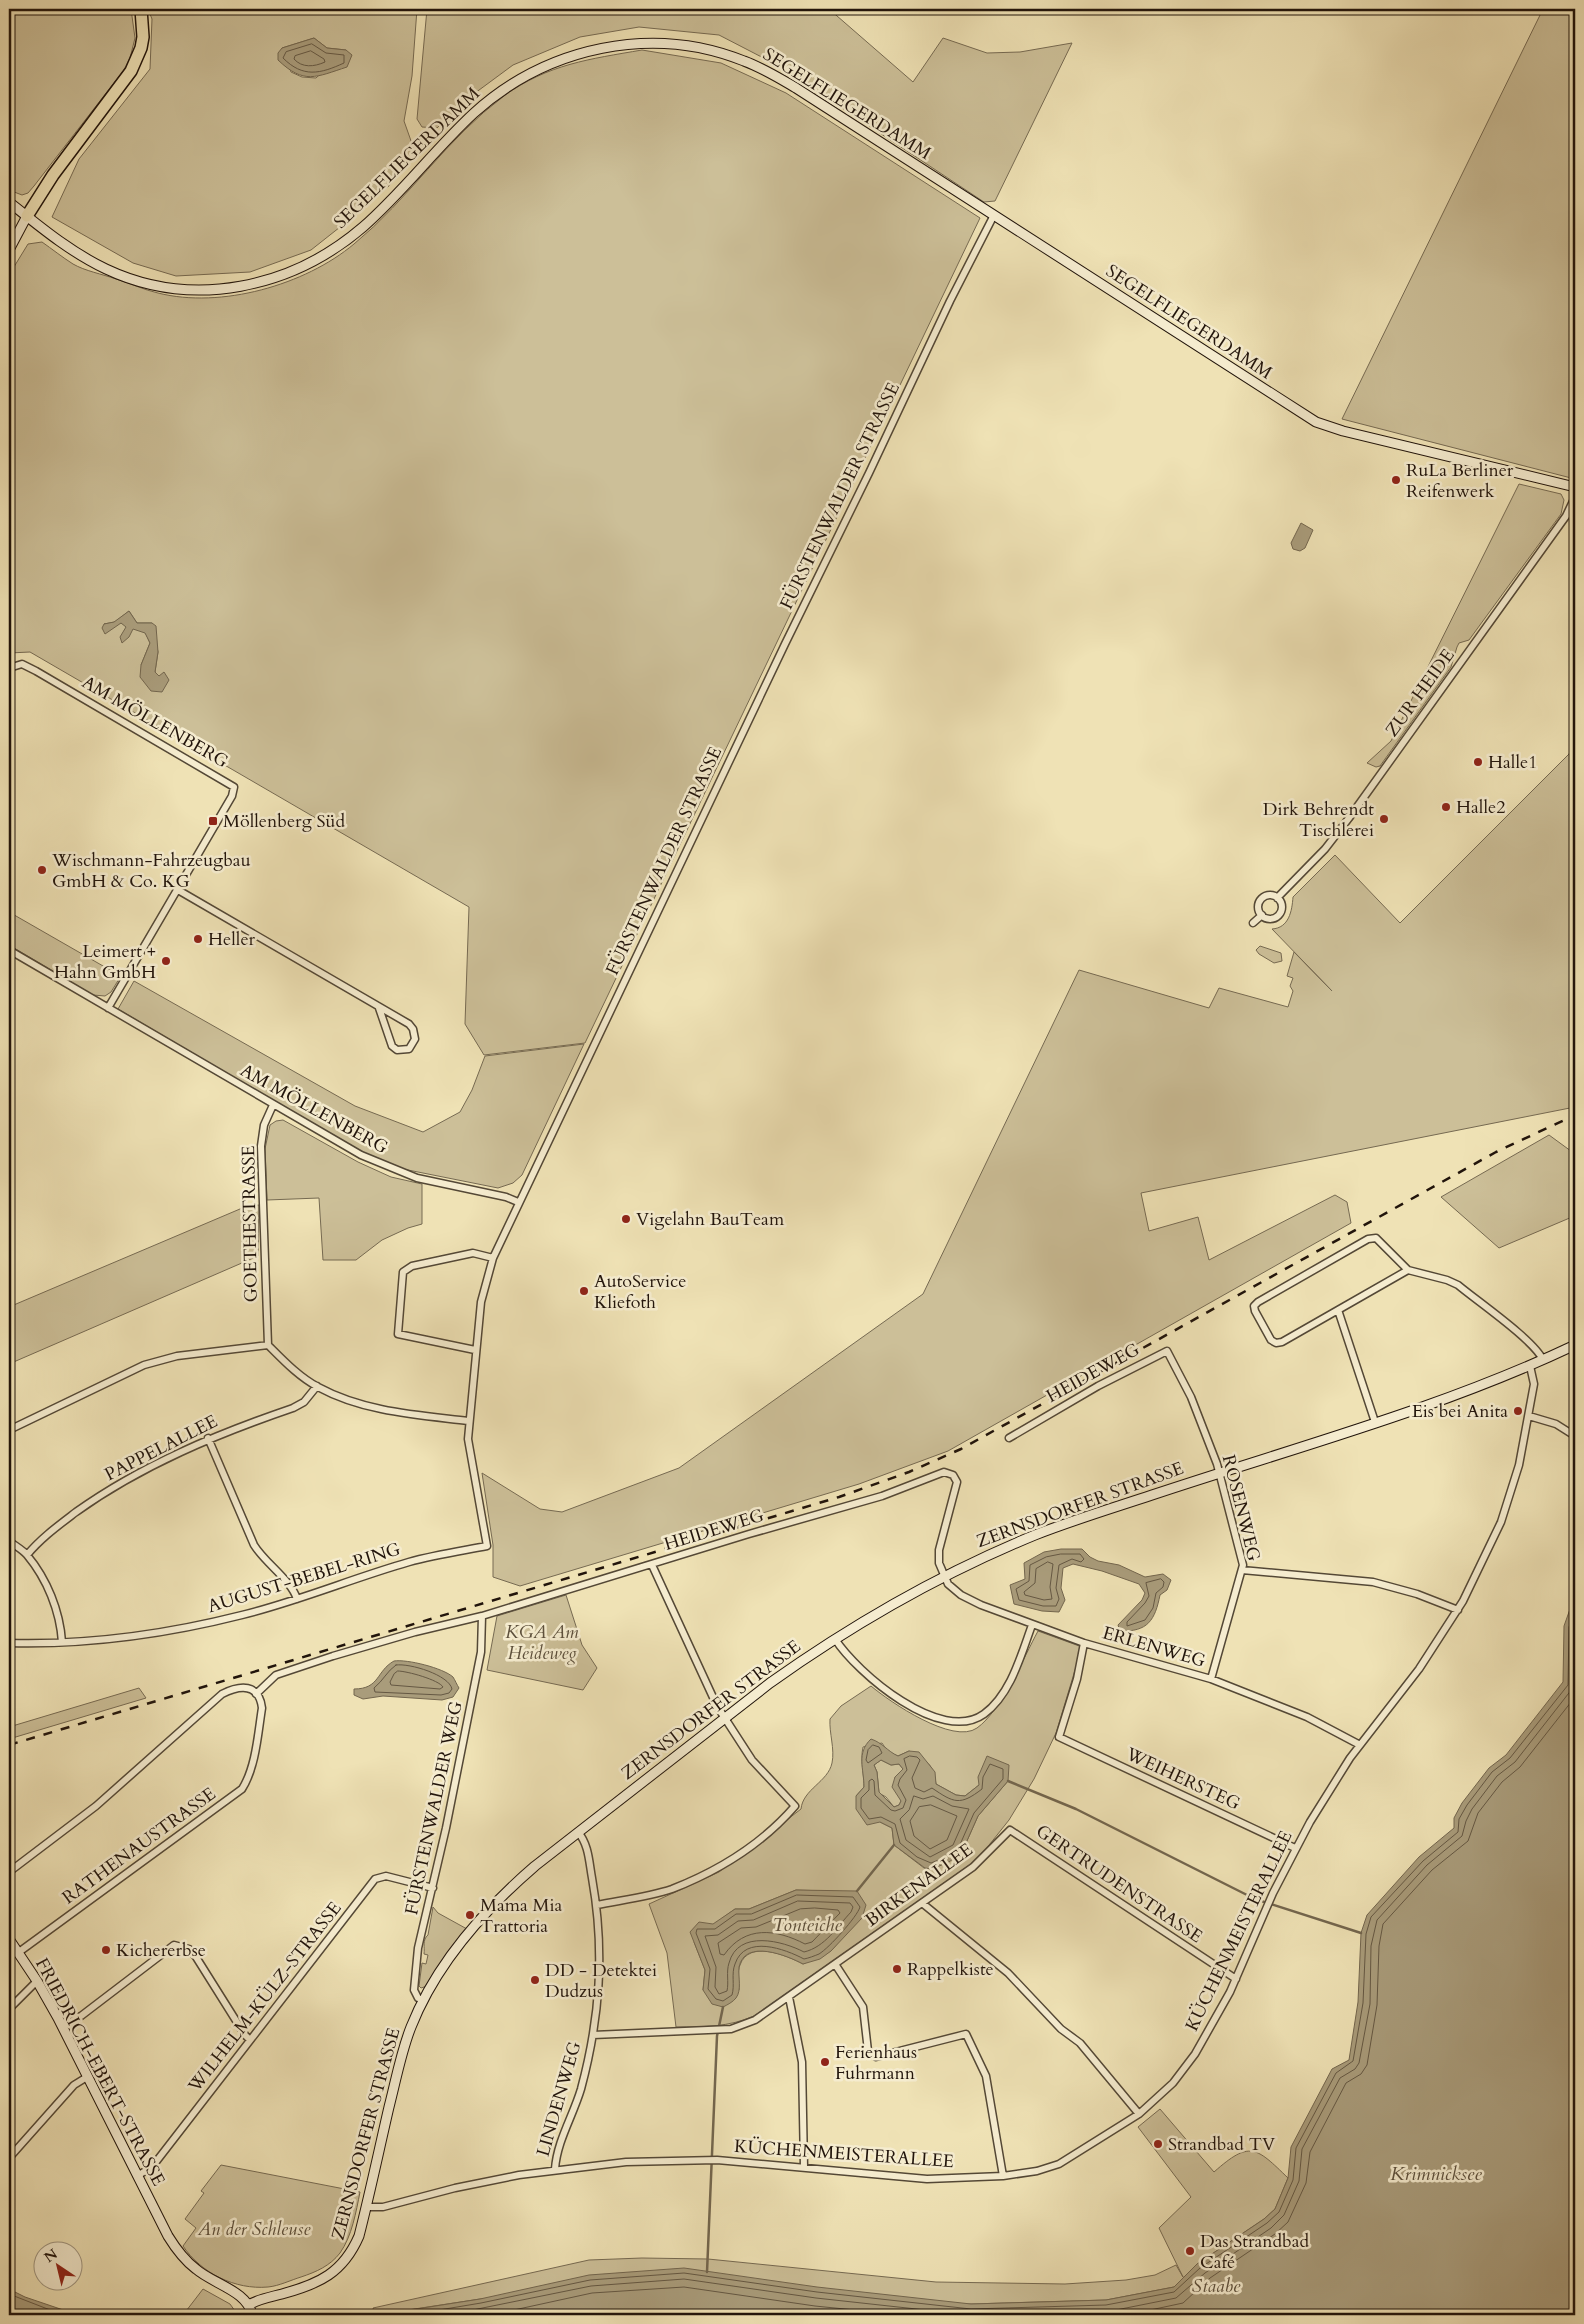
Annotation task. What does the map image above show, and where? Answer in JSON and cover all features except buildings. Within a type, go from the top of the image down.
[{"type":"highway","points":[[28,216],[53,176],[138,59],[143,37],[141,9]]},
{"type":"street","name":"SEGELFLIEGERDAMM","points":[[9,202],[83,257],[128,278],[163,287],[197,290],[216,290],[255,284],[308,265],[345,241],[382,209],[474,113],[502,91],[546,65],[584,52],[625,44],[664,43],[706,48],[743,60],[771,73],[1316,422],[1343,431],[1575,486]]},
{"type":"street","name":"FÜRSTENWALDER STRASSE","points":[[487,1546],[468,1439],[468,1420],[481,1302],[493,1258],[784,644],[869,473],[950,301],[994,215]]},
{"type":"street","points":[[9,250],[28,216]]},
{"type":"street","name":"ZUR HEIDE","points":[[1262,916],[1258,909],[1262,899],[1271,896],[1277,898],[1325,849],[1349,818],[1566,516],[1575,497]]},
{"type":"street","name":"AM MÖLLENBERG","points":[[9,668],[22,664],[36,671],[234,787],[232,796],[108,1008]]},
{"type":"street","points":[[178,890],[379,1008],[412,1028],[415,1039],[409,1049],[397,1050],[392,1046],[379,1008]]},
{"type":"street","points":[[1253,923],[1262,916],[1271,919],[1278,916],[1281,909],[1277,898]]},
{"type":"street","name":"AM MÖLLENBERG","points":[[9,950],[361,1155],[395,1170],[439,1184],[506,1197],[518,1202]]},
{"type":"street","name":"GOETHESTRASSE","points":[[268,1345],[261,1146],[264,1125],[273,1104]]},
{"type":"street","points":[[1408,1270],[1282,1342],[1276,1343],[1271,1340],[1255,1311],[1254,1306],[1258,1302],[1368,1239],[1376,1238],[1408,1270],[1447,1280],[1458,1285],[1522,1336],[1537,1350],[1543,1360]]},
{"type":"street","points":[[476,1350],[398,1334],[403,1272],[412,1266],[473,1253],[493,1258]]},
{"type":"street","points":[[1338,1310],[1375,1422]]},
{"type":"street","points":[[9,1430],[144,1365],[177,1356],[268,1345],[293,1368],[317,1386],[354,1402],[391,1411],[468,1420]]},
{"type":"street","name":"ZERNSDORFER STRASSE","points":[[249,2305],[324,2279],[341,2267],[355,2246],[403,2052],[411,2027],[424,2000],[462,1943],[492,1907],[517,1882],[578,1832],[770,1683],[835,1639],[944,1576],[1045,1532],[1457,1394],[1530,1366],[1575,1345]]},
{"type":"street","name":"HEIDEWEG","points":[[1008,1438],[1098,1386],[1166,1351]]},
{"type":"street","name":"ROSENWEG","points":[[1166,1351],[1191,1397],[1220,1472],[1242,1570],[1211,1679]]},
{"type":"street","name":"KÜCHENMEISTERALLEE","points":[[366,2207],[383,2207],[455,2188],[555,2169],[626,2162],[717,2160],[927,2178],[1004,2176],[1037,2171],[1060,2164],[1139,2114],[1173,2083],[1195,2054],[1236,1979],[1273,1893],[1295,1848],[1326,1796],[1360,1745],[1419,1669],[1458,1610],[1501,1522],[1519,1465],[1534,1384],[1530,1366]]},
{"type":"street","name":"PAPPELALLEE","points":[[27,1555],[58,1526],[90,1502],[127,1480],[208,1438],[292,1408],[304,1402],[317,1386]]},
{"type":"street","points":[[1529,1416],[1556,1424],[1575,1436]]},
{"type":"street","points":[[208,1438],[254,1545],[265,1561],[289,1585],[297,1599]]},
{"type":"street","name":"HEIDEWEG","points":[[256,1694],[276,1676],[333,1656],[415,1632],[482,1616],[749,1534],[882,1496],[944,1472],[953,1475],[957,1482],[939,1550],[939,1564],[944,1576]]},
{"type":"street","points":[[9,1541],[27,1555],[47,1585],[58,1618],[62,1642]]},
{"type":"street","name":"AUGUST-BEBEL-RING","points":[[9,1643],[62,1642],[129,1636],[200,1625],[297,1599],[410,1562],[487,1546]]},
{"type":"street","points":[[597,1905],[672,1889],[721,1866],[767,1834],[795,1806],[752,1760],[724,1717],[714,1700],[652,1565]]},
{"type":"street","points":[[1242,1570],[1373,1582],[1417,1594],[1458,1610]]},
{"type":"street","name":"ERLENWEG","points":[[944,1576],[948,1584],[961,1595],[1032,1625],[1084,1643],[1211,1679],[1307,1718],[1360,1745]]},
{"type":"street","name":"FÜRSTENWALDER WEG","points":[[424,2000],[416,1995],[413,1986],[418,1948],[434,1888],[482,1652],[482,1616]]},
{"type":"street","points":[[835,1639],[840,1647],[872,1680],[894,1697],[938,1718],[960,1722],[983,1715],[997,1700],[1012,1676],[1032,1625]]},
{"type":"street","name":"WEIHERSTEG","points":[[1084,1643],[1077,1680],[1059,1737],[1295,1848]]},
{"type":"street","points":[[9,1872],[96,1806],[222,1694],[234,1688],[243,1687],[251,1689],[256,1694]]},
{"type":"street","name":"RATHENAUSTRASSE","points":[[19,1952],[242,1789],[246,1783],[262,1708],[261,1700],[256,1694]]},
{"type":"street","name":"BIRKENALLEE","points":[[593,2035],[731,2029],[755,2020],[973,1867],[1010,1830]]},
{"type":"street","name":"GERTRUDENSTRASSE","points":[[1010,1830],[1236,1979]]},
{"type":"street","name":"LINDENWEG","points":[[555,2169],[556,2157],[580,2090],[593,2035],[600,1977],[597,1905],[586,1844],[578,1832]]},
{"type":"street","name":"WILHELM-KÜLZ-STRASSE","points":[[137,2176],[152,2167],[375,1879],[386,1876],[434,1888]]},
{"type":"street","points":[[922,1903],[1008,1972],[1061,2029],[1080,2043],[1139,2114]]},
{"type":"street","name":"FRIEDRICH-EBERT-STRASSE","points":[[9,1939],[37,1981],[88,2077],[160,2221],[185,2260],[210,2280],[241,2297],[249,2305]]},
{"type":"street","points":[[62,2027],[81,2016],[174,1946],[189,1949],[196,1957],[250,2040]]},
{"type":"street","points":[[835,1964],[864,2007],[868,2051],[876,2057],[966,2034],[986,2076],[1004,2176]]},
{"type":"street","points":[[9,2009],[37,1981]]},
{"type":"street","points":[[789,1997],[802,2062],[804,2167]]},
{"type":"street","points":[[9,2158],[74,2085],[88,2077]]},
{"type":"street","points":[[249,2305],[252,2315]]},
{"type":"green space","points":[[9,9],[131,9],[135,38],[130,58],[124,70],[34,186],[28,193],[22,195],[9,190]]},
{"type":"green space","points":[[148,9],[417,9],[412,76],[404,121],[416,155],[390,185],[311,250],[250,272],[176,276],[133,263],[52,217],[79,159],[150,69],[152,19]],"holes":[[[314,38],[327,48],[346,50],[316,78],[302,77],[291,72],[282,48]]]},
{"type":"green space","points":[[427,9],[829,9],[913,82],[943,38],[987,53],[1020,52],[1072,43],[995,201],[984,202],[777,65],[719,35],[639,27],[580,37],[513,65],[471,96],[437,128],[422,127],[417,119]]},
{"type":"green space","points":[[1543,9],[1575,9],[1575,479],[1342,419]]},
{"type":"green space","points":[[642,50],[721,63],[786,93],[980,218],[585,1043],[484,1055],[465,1024],[469,907],[30,652],[9,653],[9,275],[28,244],[42,242],[83,269],[153,292],[182,297],[208,298],[235,295],[287,282],[334,259],[354,244],[374,227],[464,131],[483,113],[520,85],[570,64]],"holes":[[[129,611],[137,623],[152,623],[158,652],[155,672],[158,676],[141,665],[150,643],[145,632],[121,623],[104,624],[115,622]]]},
{"type":"green space","points":[[1519,484],[1561,494],[1564,500],[1561,514],[1469,640],[1459,643],[1451,667],[1380,766],[1376,767],[1367,763],[1391,741]]},
{"type":"green space","points":[[1575,742],[1575,1107],[1141,1193],[1149,1231],[1198,1217],[1209,1260],[1335,1195],[1347,1202],[1351,1223],[948,1451],[859,1484],[520,1586],[493,1577],[493,1545],[482,1473],[540,1509],[562,1512],[679,1468],[923,1294],[1079,970],[1209,1008],[1219,988],[1288,1007],[1293,991],[1290,986],[1293,978],[1287,976],[1294,952],[1332,991],[1272,929],[1282,926],[1286,922],[1292,908],[1293,897],[1335,855],[1400,923],[1569,754]]},
{"type":"green space","points":[[9,912],[117,974],[119,979],[111,992],[105,996],[93,995],[9,945]]},
{"type":"green space","points":[[1260,946],[1281,953],[1282,961],[1274,963],[1259,954],[1256,950]]},
{"type":"green space","points":[[134,981],[355,1106],[423,1132],[460,1112],[472,1090],[485,1056],[584,1044],[522,1175],[513,1183],[498,1188],[393,1167],[362,1153],[118,1009]]},
{"type":"green space","points":[[283,1120],[358,1162],[391,1177],[422,1184],[422,1224],[382,1240],[356,1260],[323,1260],[319,1198],[267,1200],[265,1149],[270,1125],[276,1121]]},
{"type":"green space","points":[[1549,1135],[1575,1154],[1575,1218],[1572,1217],[1499,1248],[1441,1197]]},
{"type":"green space","points":[[259,1205],[258,1256],[9,1364],[9,1307],[247,1206]]},
{"type":"green space","name":"KGA Am Heideweg","points":[[566,1595],[582,1645],[597,1668],[583,1690],[487,1670],[497,1616]]},
{"type":"green space","points":[[1038,1631],[1082,1647],[1056,1733],[1034,1779],[1009,1820],[978,1859],[754,2016],[726,2024],[676,2027],[667,1953],[649,1904],[719,1872],[801,1809],[806,1796],[830,1770],[833,1752],[830,1719],[841,1706],[871,1686],[907,1711],[938,1726],[953,1731],[966,1732],[977,1728],[986,1720],[1003,1697]],"holes":[[[882,1743],[888,1752],[898,1756],[909,1751],[925,1760],[933,1771],[936,1784],[956,1795],[965,1796],[979,1785],[1008,1781],[978,1816],[962,1852],[932,1869],[924,1868],[894,1845],[892,1828],[880,1822],[856,1796],[864,1787],[863,1747]],[[796,1890],[856,1892],[841,1939],[831,1951],[803,1964],[779,1954],[760,1951],[752,1953],[745,1957],[740,1965],[738,1974],[739,1990],[703,1990],[705,1970],[694,1942],[735,1909],[749,1909]]]},
{"type":"green space","points":[[139,1688],[146,1698],[9,1739],[9,1727]]},
{"type":"green space","points":[[881,1760],[891,1765],[899,1764],[903,1769],[895,1777],[901,1801],[899,1805],[894,1807],[886,1797],[879,1793],[877,1772],[874,1765]]},
{"type":"green space","points":[[433,1907],[438,1913],[467,1929],[427,1986],[421,1988],[419,1986],[422,1963],[426,1964],[428,1955],[424,1954],[424,1941],[428,1935]]},
{"type":"green space","points":[[1160,2109],[1214,2172],[1236,2155],[1252,2151],[1268,2159],[1288,2178],[1275,2209],[1264,2219],[1197,2264],[1174,2287],[1106,2300],[971,2304],[480,2299],[375,2315],[373,2308],[589,2260],[642,2258],[708,2259],[936,2282],[1065,2284],[1126,2280],[1155,2275],[1176,2265],[1183,2277],[1159,2228],[1191,2197],[1138,2127]]},
{"type":"green space","name":"An der Schleuse","points":[[221,2165],[360,2192],[351,2232],[340,2253],[332,2262],[317,2271],[268,2287],[243,2286],[209,2272],[190,2256],[183,2246],[196,2228],[185,2219],[204,2193],[201,2191]]},
{"type":"green space","points":[[203,2289],[230,2304],[235,2311],[231,2315],[183,2315]]},
{"type":"water","points":[[314,38],[327,48],[346,50],[352,55],[347,67],[311,77],[295,73],[278,60],[278,53],[282,48]]},
{"type":"water","points":[[1301,523],[1313,530],[1305,548],[1300,551],[1293,549],[1291,543]]},
{"type":"water","points":[[129,611],[137,623],[152,623],[156,626],[158,652],[155,672],[159,676],[164,672],[169,680],[162,692],[151,691],[140,677],[141,665],[150,643],[145,633],[133,629],[129,637],[122,643],[120,637],[126,627],[121,623],[105,634],[102,628],[104,624],[114,622]]},
{"type":"water","points":[[1061,1549],[1082,1549],[1090,1557],[1098,1561],[1119,1565],[1145,1577],[1163,1574],[1171,1580],[1167,1590],[1160,1595],[1153,1618],[1144,1627],[1130,1631],[1120,1631],[1118,1625],[1142,1600],[1145,1593],[1139,1584],[1102,1571],[1073,1564],[1063,1568],[1061,1588],[1065,1600],[1059,1612],[1042,1611],[1014,1604],[1010,1585],[1025,1579],[1024,1563],[1044,1552]]},
{"type":"water","name":"Krimnicksee","points":[[1575,1595],[1575,2315],[378,2315],[480,2299],[589,2275],[684,2268],[817,2287],[971,2304],[1106,2300],[1174,2287],[1197,2264],[1264,2219],[1275,2209],[1288,2178],[1291,2147],[1332,2069],[1349,2060],[1358,2002],[1361,1933],[1367,1915],[1419,1857],[1454,1828],[1454,1818],[1462,1803],[1489,1768],[1506,1755],[1563,1682],[1564,1626]]},
{"type":"water","points":[[394,1661],[416,1663],[441,1670],[453,1677],[459,1688],[453,1697],[442,1700],[383,1696],[363,1699],[354,1695],[354,1689],[369,1686]]},
{"type":"water","points":[[871,1739],[898,1756],[909,1751],[919,1752],[935,1772],[936,1784],[956,1795],[965,1796],[979,1785],[978,1777],[987,1756],[1009,1765],[1008,1781],[978,1816],[962,1852],[949,1862],[932,1869],[925,1868],[894,1845],[892,1828],[880,1822],[867,1825],[856,1809],[856,1796],[864,1787],[862,1756],[866,1744]],"holes":[[[881,1760],[891,1765],[899,1764],[903,1769],[895,1777],[892,1787],[901,1801],[899,1805],[894,1807],[879,1792],[877,1772],[874,1765]]]},
{"type":"water","name":"Tonteiche","points":[[796,1890],[857,1891],[866,1905],[862,1918],[831,1951],[820,1959],[803,1964],[778,1954],[758,1951],[749,1953],[743,1958],[739,1967],[739,1987],[736,1998],[723,2007],[712,2004],[703,1990],[705,1970],[690,1932],[699,1922],[713,1924],[735,1909],[749,1909]]},
{"type":"water","points":[[9,2289],[25,2297],[78,2315],[9,2315]]},
{"type":"waterway","points":[[1008,1781],[1076,1809],[1255,1899],[1361,1933]]},
{"type":"waterway","points":[[857,1891],[894,1845]]},
{"type":"waterway","points":[[707,2272],[717,2036],[723,2007]]},
{"type":"railway","points":[[9,1745],[839,1497],[909,1472],[961,1449],[1496,1152],[1575,1115]]},
{"type":"place","name":"RuLa Berliner Reifenwerk","points":[[1396,480]]},
{"type":"place","name":"Halle1","points":[[1478,762]]},
{"type":"place","name":"Halle2","points":[[1446,807]]},
{"type":"place","name":"Dirk Behrendt Tischlerei","points":[[1384,819]]},
{"type":"place","name":"Möllenberg Süd","points":[[213,821]]},
{"type":"place","name":"Wischmann-Fahrzeugbau GmbH & Co. KG","points":[[42,870]]},
{"type":"place","name":"Heller","points":[[198,939]]},
{"type":"place","name":"Leimert + Hahn GmbH","points":[[166,961]]},
{"type":"place","name":"Vigelahn BauTeam","points":[[626,1219]]},
{"type":"place","name":"AutoService Kliefoth","points":[[584,1291]]},
{"type":"place","name":"Eis bei Anita","points":[[1518,1411]]},
{"type":"place","name":"Mama Mia Trattoria","points":[[470,1915]]},
{"type":"place","name":"Kichererbse","points":[[106,1950]]},
{"type":"place","name":"Rappelkiste","points":[[897,1969]]},
{"type":"place","name":"DD - Detektei Dudzus","points":[[535,1980]]},
{"type":"place","name":"Ferienhaus Fuhrmann","points":[[825,2062]]},
{"type":"place","name":"Strandbad TV","points":[[1158,2144]]},
{"type":"place","name":"Das Strandbad Café","points":[[1190,2251]]},
{"type":"water label","name":"Staabe","points":[[1216,2286]]}]
